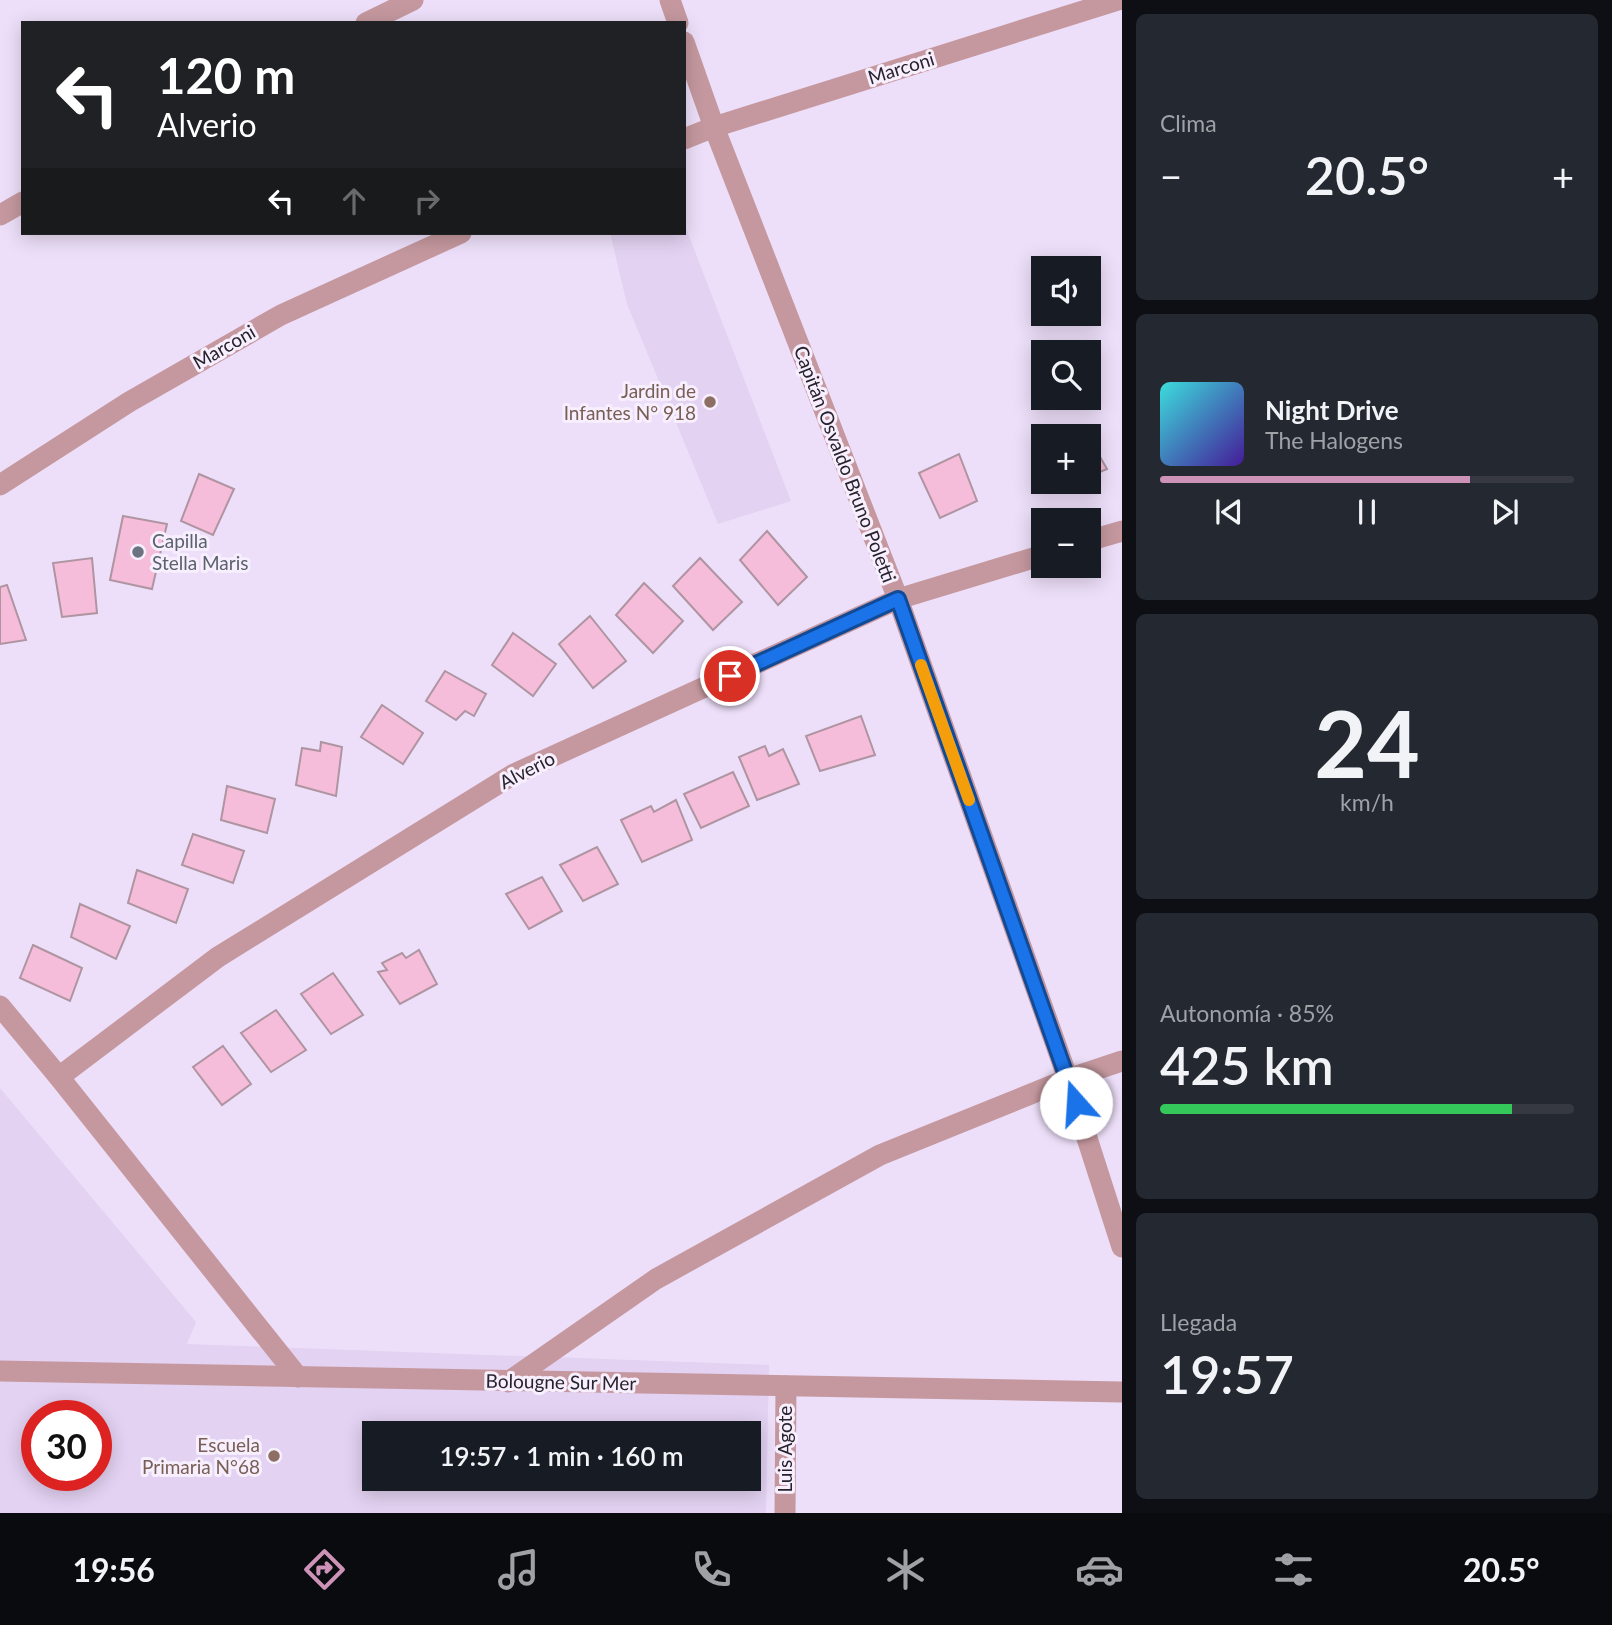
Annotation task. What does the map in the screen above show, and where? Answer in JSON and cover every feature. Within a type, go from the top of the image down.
[{"type":"street","points":[[370,21],[414,0]]},
{"type":"street","points":[[670,0],[677,21]]},
{"type":"street","name":"Marconi","points":[[686,138],[714,127],[1118,0]]},
{"type":"street","name":"Capitán Osvaldo Bruno Poletti","points":[[686,48],[714,127],[898,599],[1068,1079],[1122,1247]]},
{"type":"street","points":[[0,215],[21,203]]},
{"type":"street","name":"Marconi","points":[[0,485],[129,402],[281,315],[457,235]]},
{"type":"street","points":[[1101,537],[1122,531]]},
{"type":"street","name":"Alverio","points":[[59,1077],[218,957],[514,774],[898,599],[1031,559]]},
{"type":"street","points":[[0,1006],[298,1377]]},
{"type":"street","points":[[508,1382],[656,1279],[880,1155],[1122,1060]]},
{"type":"street","name":"Bolougne Sur Mer","points":[[0,1371],[1122,1392]]},
{"type":"street","name":"Luis Agote","points":[[785,1513],[786,1386]]},
{"type":"shaded area","name":"Jardin de Infantes N° 918","points":[[686,228],[791,501],[718,524],[627,304],[610,235],[686,235]]},
{"type":"shaded area","points":[[0,1088],[196,1322],[187,1344],[769,1365],[766,1513],[0,1513]]},
{"type":"building","points":[[959,454],[977,501],[940,518],[919,473]]},
{"type":"building","points":[[1101,459],[1107,469],[1101,472]]},
{"type":"building","points":[[199,474],[234,489],[213,535],[181,521]]},
{"type":"building","name":"Capilla Stella Maris","points":[[123,516],[167,524],[152,589],[110,580]]},
{"type":"building","points":[[767,531],[807,577],[778,605],[740,560]]},
{"type":"building","points":[[92,558],[97,613],[62,617],[53,563]]},
{"type":"building","points":[[700,558],[742,602],[713,630],[673,586]]},
{"type":"building","points":[[644,583],[683,621],[653,653],[616,615]]},
{"type":"building","points":[[7,585],[26,640],[0,644],[0,587]]},
{"type":"building","points":[[590,616],[626,661],[593,688],[559,644]]},
{"type":"building","points":[[513,633],[556,664],[533,696],[492,665]]},
{"type":"building","points":[[445,671],[486,694],[474,716],[465,711],[456,720],[426,701]]},
{"type":"building","points":[[382,705],[423,733],[403,764],[361,737]]},
{"type":"building","points":[[861,716],[875,755],[820,771],[806,736]]},
{"type":"building","points":[[321,742],[342,747],[336,796],[296,785],[302,748],[320,751]]},
{"type":"building","points":[[765,746],[769,756],[783,749],[799,784],[757,800],[739,757]]},
{"type":"building","points":[[733,772],[749,806],[701,828],[684,794]]},
{"type":"building","points":[[227,786],[275,799],[267,833],[221,820]]},
{"type":"building","points":[[676,800],[692,840],[642,862],[621,820],[651,806],[654,812]]},
{"type":"building","points":[[193,834],[244,851],[233,883],[182,865]]},
{"type":"building","points":[[597,847],[618,884],[583,901],[560,865]]},
{"type":"building","points":[[137,870],[188,889],[176,923],[128,903]]},
{"type":"building","points":[[542,877],[562,911],[529,929],[506,894]]},
{"type":"building","points":[[80,904],[130,926],[116,959],[71,937]]},
{"type":"building","points":[[33,945],[82,968],[70,1001],[20,978]]},
{"type":"building","points":[[419,950],[437,984],[400,1004],[378,972],[387,970],[382,963],[402,953],[406,958]]},
{"type":"building","points":[[333,973],[363,1015],[331,1034],[301,994]]},
{"type":"building","points":[[276,1010],[306,1050],[271,1072],[241,1033]]},
{"type":"building","points":[[223,1046],[251,1084],[222,1105],[193,1067]]},
{"type":"slow traffic","points":[[921,665],[969,800]]},
{"type":"place","name":"Jardin de Infantes N° 918","points":[[710,402]]},
{"type":"place","name":"Capilla Stella Maris","points":[[138,552]]},
{"type":"place","name":"Escuela Primaria N°68","points":[[274,1456]]},
{"type":"route","points":[[730,676],[898,599],[1076,1103]]}]
